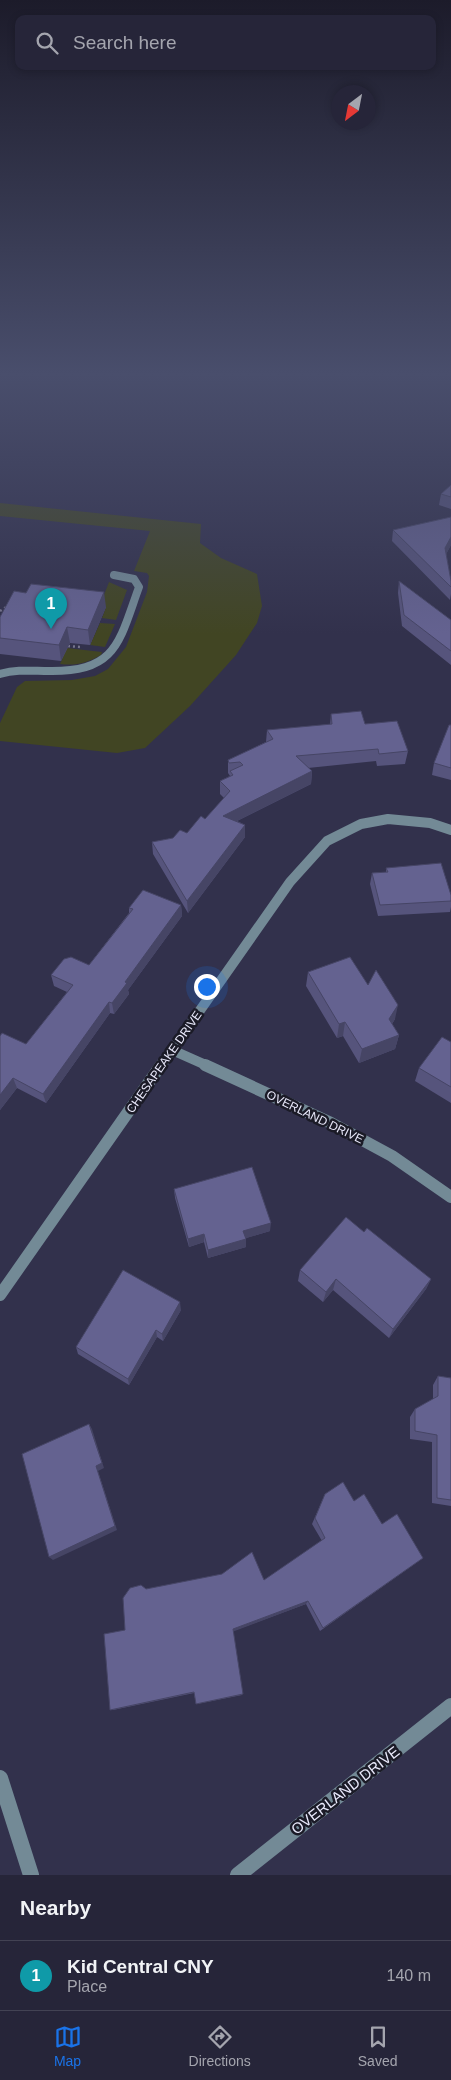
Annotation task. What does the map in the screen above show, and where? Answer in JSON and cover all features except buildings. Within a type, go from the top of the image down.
[{"type":"street","points":[[0,674],[12,670],[63,671],[89,668],[104,662],[115,649],[139,588],[134,579],[114,575]]},
{"type":"street","name":"CHESAPEAKE DRIVE","points":[[0,1295],[290,882],[327,841],[361,824],[388,819],[430,823],[451,830]]},
{"type":"street","name":"OVERLAND DRIVE","points":[[172,1050],[340,1127],[392,1156],[451,1198]]},
{"type":"street","name":"OVERLAND DRIVE","points":[[238,1875],[451,1706]]},
{"type":"street","points":[[0,1778],[31,1875]]},
{"type":"path","points":[[0,611],[15,601]]},
{"type":"path","points":[[0,611],[7,612]]},
{"type":"green space","points":[[0,503],[201,524],[200,543],[221,558],[257,574],[262,606],[257,623],[236,655],[190,706],[145,748],[117,753],[0,741],[0,723],[17,687],[25,681],[72,680],[95,676],[108,669],[126,647],[147,592],[149,576],[147,573],[134,571],[150,531],[0,516]]},
{"type":"green space","points":[[109,582],[127,590],[116,620],[102,618],[106,607],[34,599],[104,595]]},
{"type":"green space","points":[[100,623],[115,624],[105,647],[90,645]]},
{"type":"green space","points":[[67,648],[102,652],[101,655],[86,662],[71,665],[60,664]]},
{"type":"place","name":"Kid Central CNY","points":[[51,629]]}]
